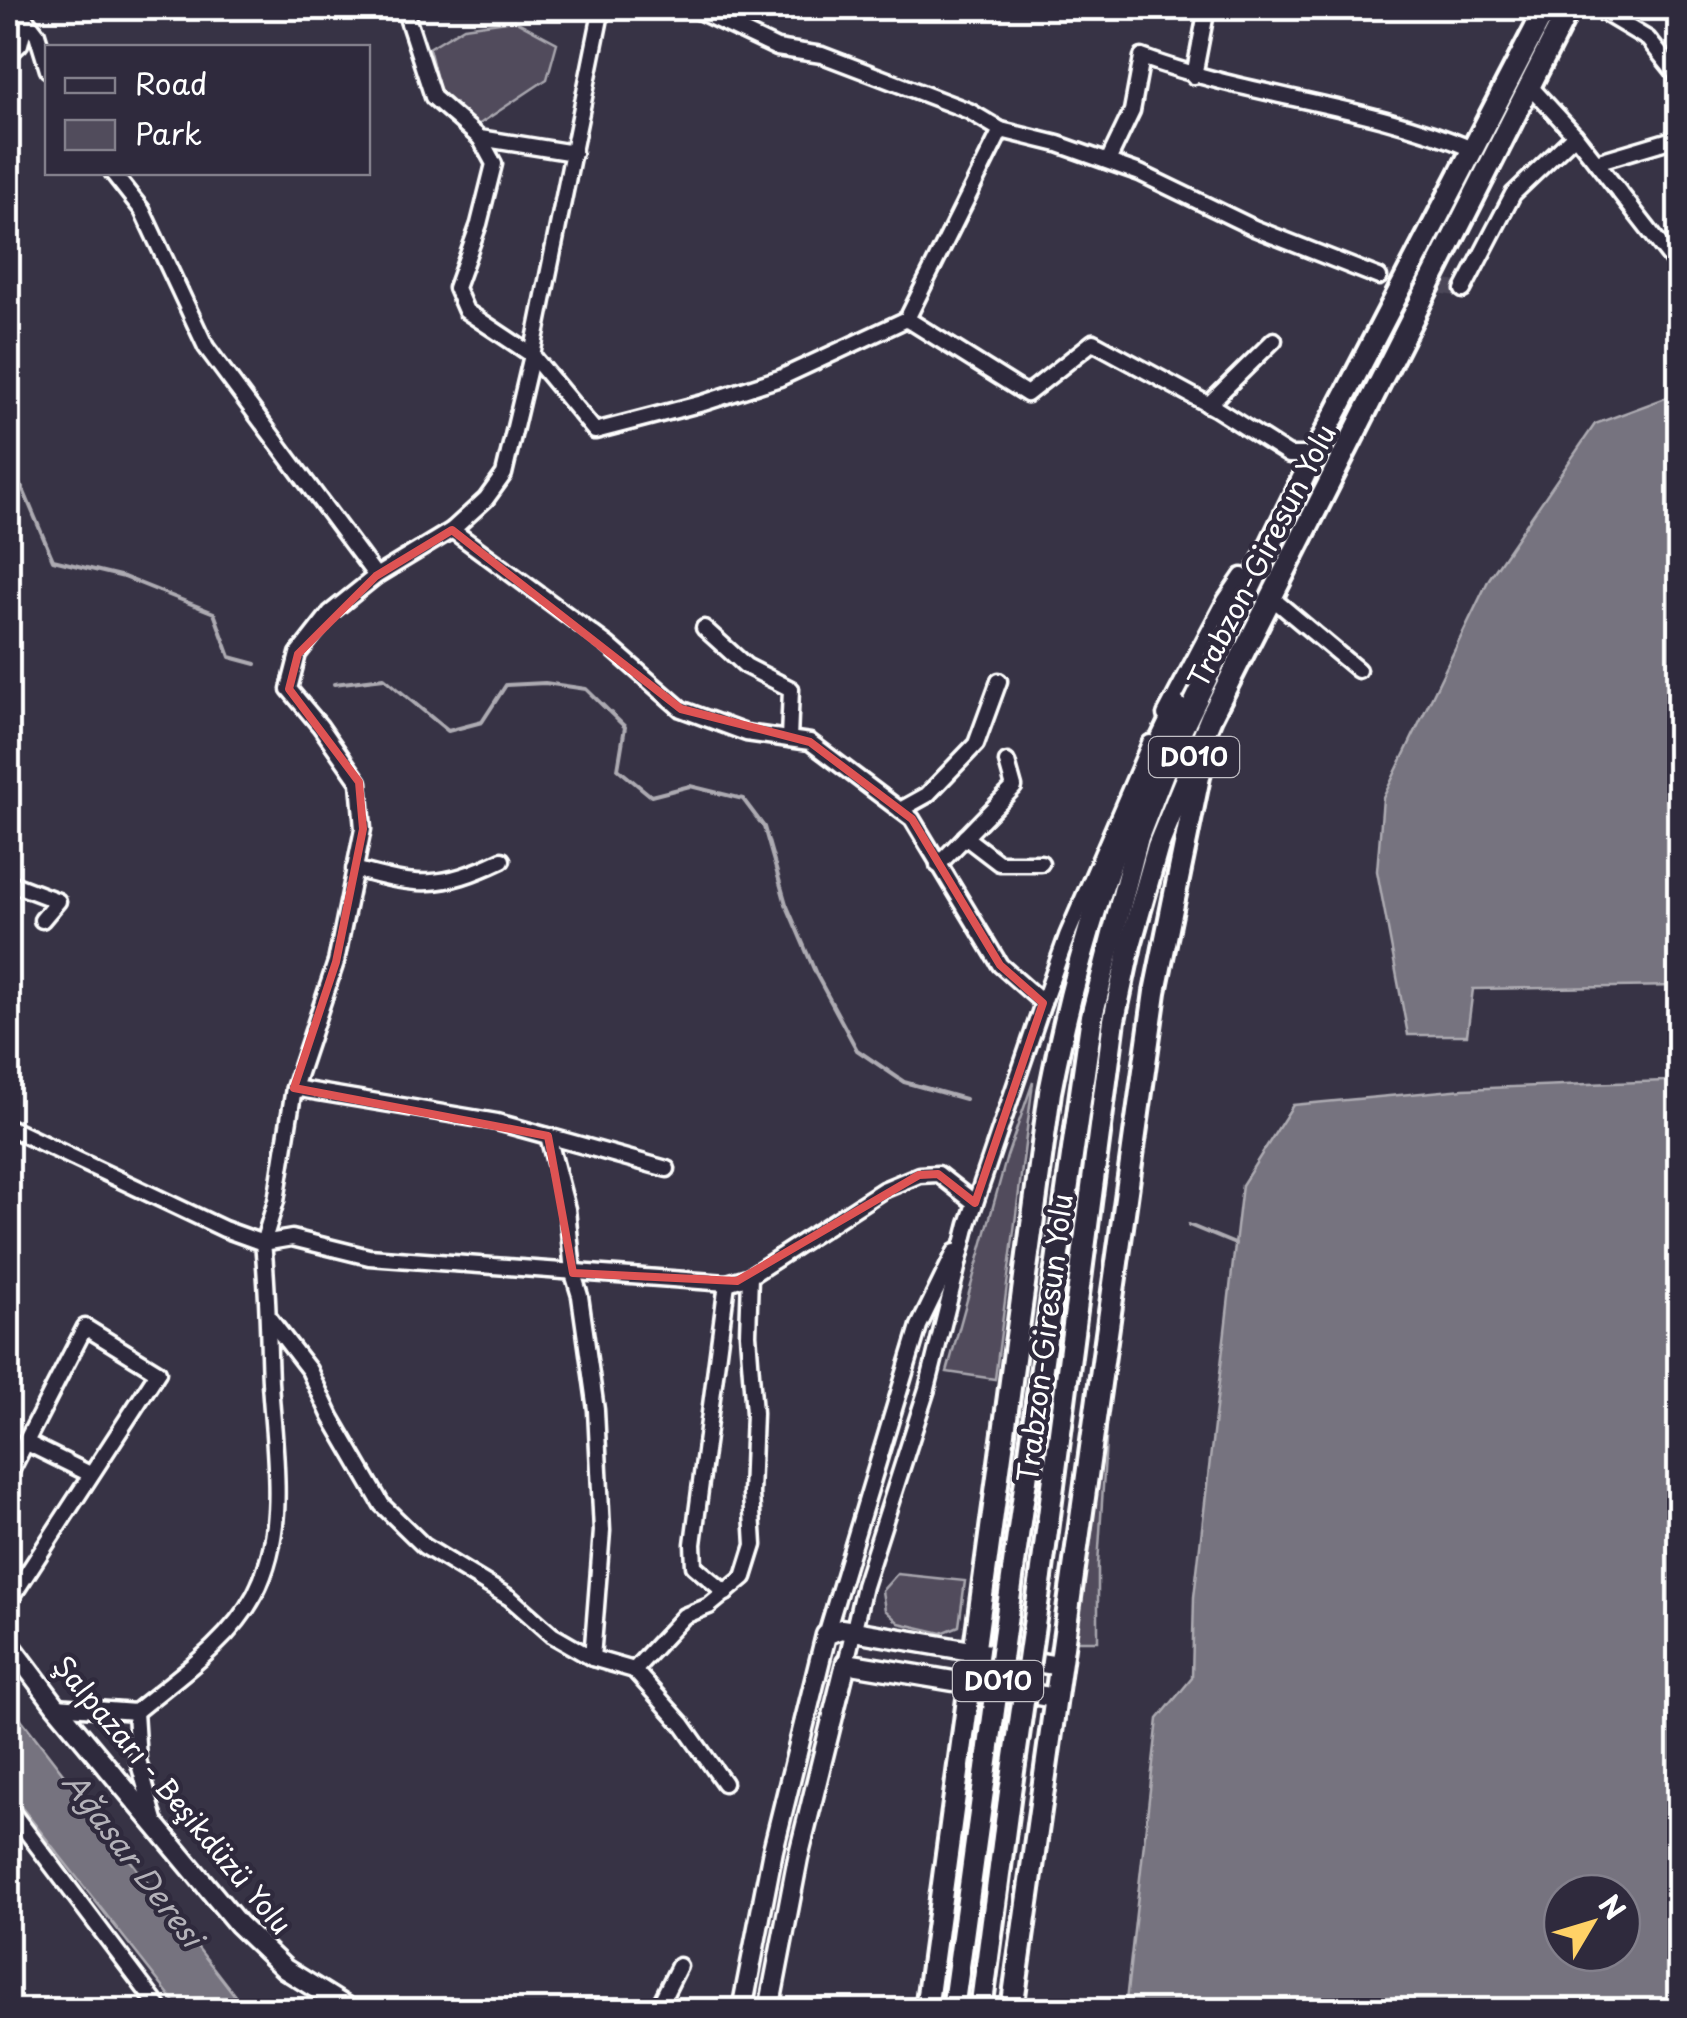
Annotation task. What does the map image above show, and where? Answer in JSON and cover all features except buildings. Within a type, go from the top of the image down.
[{"type":"highway","name":"Trabzon-Giresun Yolu","points":[[954,2010],[1092,1016],[1138,837],[1172,750],[1314,455],[1546,8]]},
{"type":"highway","name":"Trabzon-Giresun Yolu","points":[[981,2010],[1114,1020],[1158,846],[1211,717],[1569,8]]},
{"type":"highway","points":[[926,2010],[1050,1092],[1063,1023],[1091,914],[1140,782],[1268,525],[1314,455]]},
{"type":"highway","points":[[1012,2010],[1155,992],[1211,717]]},
{"type":"main road","points":[[742,2010],[773,1850],[826,1634],[840,1629],[1059,1666]]},
{"type":"main road","name":"Şalpazarı - Beşikdüzü Yolu","points":[[8,1642],[56,1706],[238,1924],[285,1969],[350,2010]]},
{"type":"main road","points":[[769,2010],[798,1858],[846,1663],[1056,1698]]},
{"type":"street","points":[[404,8],[433,97],[480,138],[494,164],[479,224],[456,288],[466,311],[532,355],[594,431],[703,404],[780,378],[906,318],[1001,130]]},
{"type":"street","points":[[56,1706],[134,1712],[218,1643],[255,1594],[272,1540],[279,1483],[263,1243],[276,1201],[294,1088],[336,962],[363,829],[360,782],[289,689],[298,654],[330,613],[376,576],[452,530],[486,500],[504,474],[602,8]]},
{"type":"street","points":[[692,8],[777,48],[822,54],[969,111],[1001,130],[1058,144],[1140,173],[1254,228],[1379,277]]},
{"type":"street","points":[[1194,76],[1206,8]]},
{"type":"street","points":[[1596,8],[1648,39],[1680,79]]},
{"type":"street","points":[[8,55],[20,44],[22,14]]},
{"type":"street","points":[[22,14],[36,34],[45,61]]},
{"type":"street","points":[[1108,162],[1132,111],[1142,57],[1194,76],[1372,118],[1472,149]]},
{"type":"street","points":[[1529,86],[1575,135],[1680,270]]},
{"type":"street","points":[[1463,290],[1513,194],[1575,135]]},
{"type":"street","points":[[1596,162],[1680,137]]},
{"type":"street","points":[[480,138],[574,153]]},
{"type":"street","points":[[114,175],[142,210],[206,347],[376,576]]},
{"type":"street","points":[[906,318],[1027,394],[1093,342],[1208,404],[1289,455],[1314,455]]},
{"type":"street","points":[[1208,404],[1274,340]]},
{"type":"street","points":[[452,530],[608,645],[682,709],[746,734],[810,742],[912,819],[1000,965],[1044,1003]]},
{"type":"street","points":[[846,1663],[864,1586],[928,1388],[968,1224],[1067,936],[1136,770],[1242,576]]},
{"type":"street","points":[[1272,598],[1358,670]]},
{"type":"street","points":[[704,628],[746,666],[791,689],[789,739]]},
{"type":"street","points":[[900,810],[926,795],[976,744],[998,680]]},
{"type":"street","points":[[938,865],[1014,788],[1007,762]]},
{"type":"street","points":[[965,838],[999,863],[1041,863]]},
{"type":"street","points":[[354,869],[386,878],[436,884],[463,879],[502,860]]},
{"type":"street","points":[[8,882],[58,901],[42,920]]},
{"type":"street","points":[[294,1088],[496,1122],[667,1169]]},
{"type":"street","points":[[8,1127],[224,1229],[263,1243],[292,1238],[369,1257],[726,1283],[750,1276],[882,1190],[919,1176],[938,1174],[975,1204]]},
{"type":"street","points":[[548,1136],[567,1209],[573,1273],[580,1296],[596,1410],[600,1570],[592,1658]]},
{"type":"street","points":[[826,1634],[919,1326],[968,1224]]},
{"type":"street","points":[[634,1670],[684,1616],[710,1606],[744,1577],[754,1544],[750,1276]]},
{"type":"street","points":[[726,1283],[693,1544],[694,1566],[726,1593]]},
{"type":"street","points":[[269,1318],[310,1370],[331,1417],[382,1505],[424,1546],[510,1598],[552,1635],[592,1658],[634,1670],[683,1725],[724,1784]]},
{"type":"street","points":[[8,1478],[85,1327],[158,1372],[8,1603]]},
{"type":"street","points":[[25,1442],[90,1474]]},
{"type":"street","points":[[134,1712],[138,1760],[158,1830]]},
{"type":"street","points":[[8,1807],[153,2007]]},
{"type":"street","points":[[657,2010],[679,1966]]},
{"type":"highlighted area","points":[[452,530],[681,709],[810,742],[912,819],[1000,965],[1043,1003],[975,1203],[938,1174],[919,1175],[737,1281],[573,1273],[548,1136],[294,1088],[336,962],[363,829],[359,782],[289,689],[298,654],[376,576]]},
{"type":"green space","points":[[514,20],[557,43],[547,79],[478,125],[440,92],[429,48],[464,27]]},
{"type":"green space","points":[[1033,1082],[995,1379],[947,1372],[1007,1156]]},
{"type":"green space","points":[[1107,1425],[1098,1564],[1098,1641],[1074,1641]]},
{"type":"green space","points":[[897,1574],[965,1581],[959,1626],[942,1633],[899,1623],[885,1610],[882,1591]]},
{"type":"shaded area","points":[[1679,393],[1679,986],[1473,989],[1467,1035],[1408,1035],[1377,871],[1383,798],[1489,579],[1595,424]]},
{"type":"shaded area","points":[[1679,1074],[1679,2010],[1125,2010],[1158,1719],[1192,1678],[1194,1597],[1242,1185],[1293,1105],[1464,1089],[1665,1081]]},
{"type":"shaded area","points":[[8,1702],[246,2010],[181,2010],[8,1790]]},
{"type":"waterway","points":[[8,478],[22,487],[53,560],[124,577],[214,613],[230,657],[256,664]]},
{"type":"waterway","points":[[334,684],[384,678],[448,731],[482,722],[506,685],[545,683],[586,689],[625,727],[618,769],[651,796],[690,786],[743,799],[764,827],[786,904],[816,974],[857,1050],[904,1082],[965,1099]]},
{"type":"waterway","points":[[1189,1225],[1235,1244]]},
{"type":"tunnel","points":[[1379,277],[1463,290]]},
{"type":"water label","name":"Ağasar Deresi","points":[[132,1860]]}]
